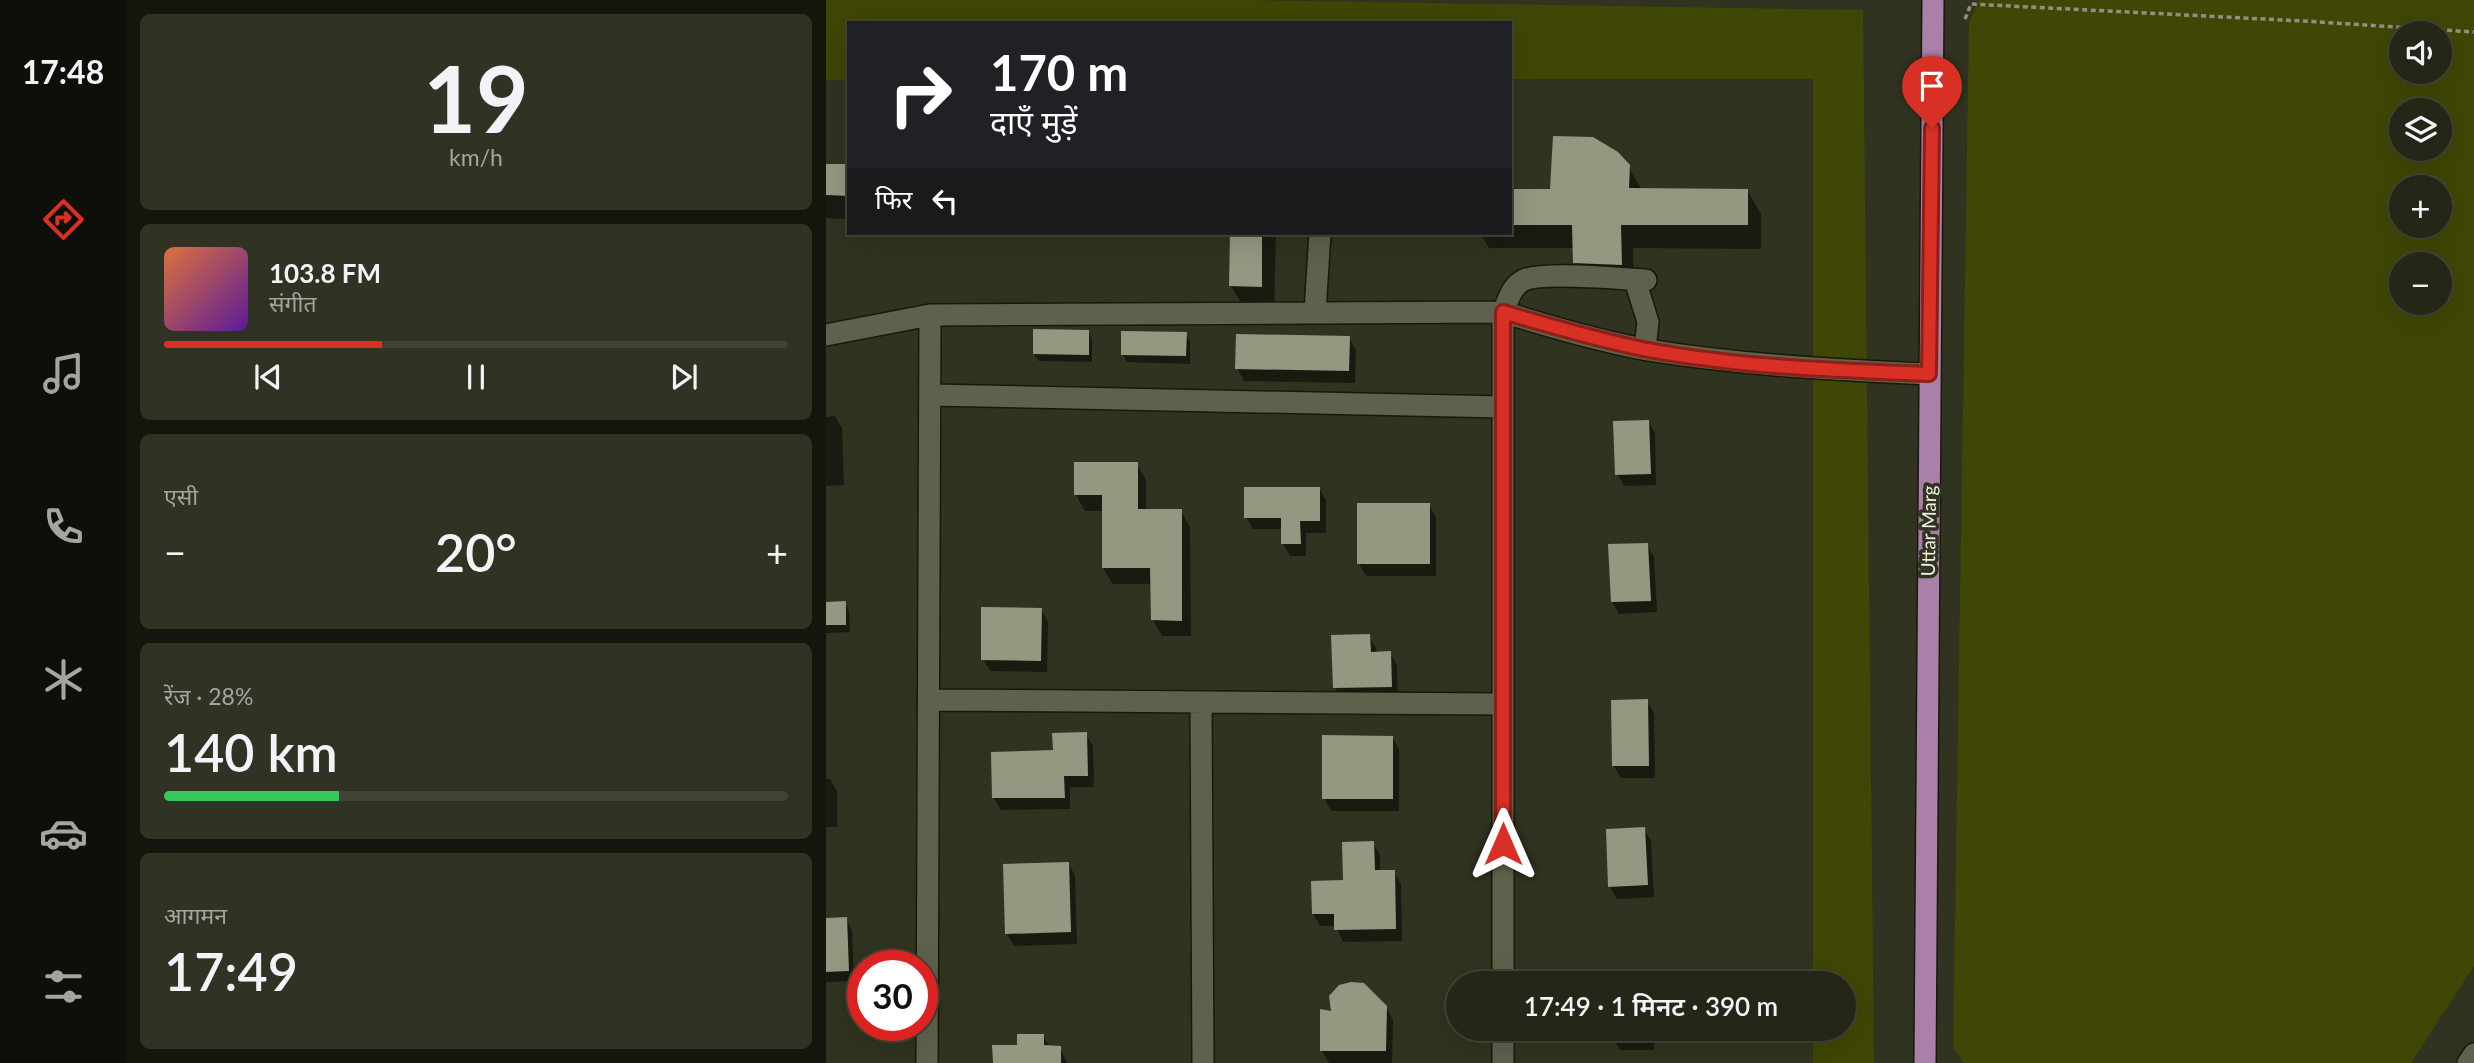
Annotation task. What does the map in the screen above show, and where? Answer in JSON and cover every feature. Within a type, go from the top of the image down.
[{"type":"main road","name":"Uttar Marg","points":[[1928,1060],[1929,374],[1933,0]]},
{"type":"street","points":[[1315,312],[1320,235]]},
{"type":"street","points":[[1503,971],[1503,312],[1512,290],[1524,280],[1550,277],[1641,280],[1648,322],[1645,349]]},
{"type":"street","points":[[826,335],[930,315],[1503,312],[1580,335],[1645,349],[1777,367],[1929,374]]},
{"type":"street","points":[[927,1063],[930,315]]},
{"type":"street","points":[[931,395],[1503,407]]},
{"type":"street","points":[[929,700],[1503,704]]},
{"type":"street","points":[[1201,702],[1203,1063]]},
{"type":"street","points":[[1503,1041],[1503,1063]]},
{"type":"street","points":[[2468,1063],[2474,1054]]},
{"type":"path","points":[[1965,19],[1971,4],[2474,32]]},
{"type":"green space","points":[[826,0],[1242,0],[1863,10],[1874,1063],[1813,1063],[1813,1041],[1856,1041],[1856,971],[1813,971],[1813,79],[1512,79],[1512,21],[847,21],[847,80],[826,80]]},
{"type":"green space","points":[[1979,0],[2474,0],[2474,966],[2411,1063],[1964,1063],[1953,1048],[1969,22]]},
{"type":"building","points":[[1553,136],[1593,137],[1618,152],[1630,165],[1629,188],[1748,189],[1748,225],[1621,225],[1622,265],[1573,263],[1572,225],[1512,225],[1512,189],[1550,189]]},
{"type":"building","points":[[826,164],[847,164],[847,196],[826,195]]},
{"type":"building","points":[[1230,235],[1262,235],[1262,287],[1229,286]]},
{"type":"building","points":[[1033,329],[1089,330],[1089,355],[1033,354]]},
{"type":"building","points":[[1121,331],[1187,332],[1186,356],[1121,355]]},
{"type":"building","points":[[1236,334],[1350,336],[1349,371],[1235,369]]},
{"type":"building","points":[[1649,420],[1651,474],[1615,475],[1613,421]]},
{"type":"building","points":[[1074,462],[1138,462],[1138,509],[1182,509],[1182,621],[1151,620],[1150,568],[1102,568],[1102,495],[1074,495]]},
{"type":"building","points":[[1244,487],[1320,487],[1320,521],[1300,521],[1301,544],[1281,544],[1281,518],[1244,518]]},
{"type":"building","points":[[1357,503],[1430,503],[1430,564],[1357,564]]},
{"type":"building","points":[[1648,543],[1651,601],[1611,602],[1608,544]]},
{"type":"building","points":[[846,601],[846,625],[826,625],[826,602]]},
{"type":"building","points":[[981,607],[1042,608],[1041,661],[981,660]]},
{"type":"building","points":[[1370,634],[1371,652],[1391,651],[1392,687],[1333,688],[1331,635]]},
{"type":"building","points":[[1648,699],[1649,766],[1612,766],[1611,700]]},
{"type":"building","points":[[1087,732],[1088,776],[1064,776],[1065,798],[992,798],[991,752],[1053,750],[1052,733]]},
{"type":"building","points":[[1322,735],[1393,736],[1393,799],[1322,799]]},
{"type":"building","points":[[1645,827],[1648,885],[1608,887],[1606,829]]},
{"type":"building","points":[[1374,841],[1375,870],[1395,870],[1396,929],[1334,930],[1334,914],[1312,914],[1311,881],[1343,880],[1342,842]]},
{"type":"building","points":[[1069,862],[1071,932],[1005,934],[1003,864]]},
{"type":"building","points":[[847,917],[847,971],[826,972],[826,918]]},
{"type":"building","points":[[1364,983],[1387,1006],[1386,1051],[1320,1051],[1320,1009],[1331,1011],[1329,996],[1339,985]]},
{"type":"building","points":[[1017,1034],[1044,1034],[1044,1045],[1061,1046],[1061,1063],[993,1063],[992,1045],[1017,1045]]},
{"type":"route","points":[[1503,844],[1503,312],[1580,335],[1697,357],[1777,367],[1929,374],[1932,128]]}]
